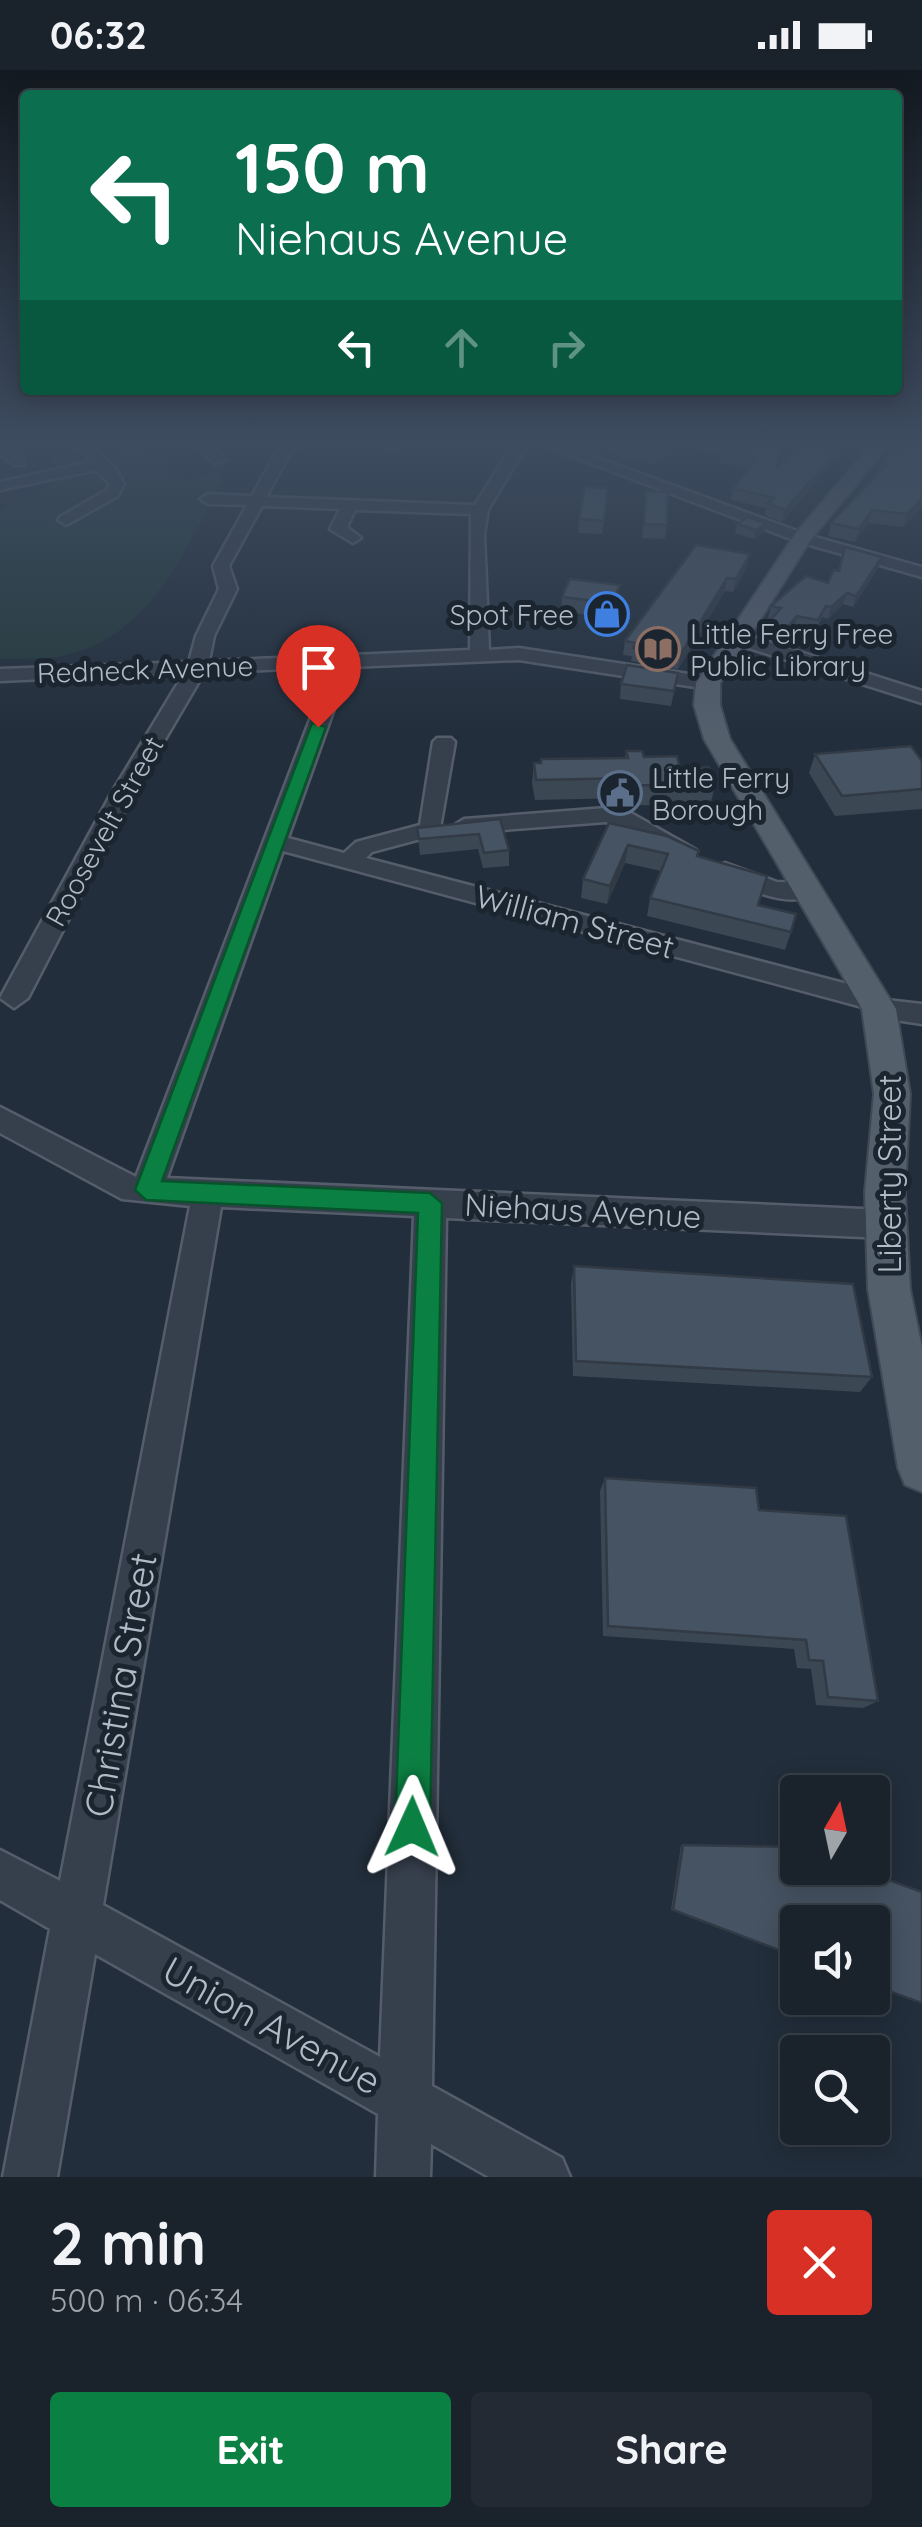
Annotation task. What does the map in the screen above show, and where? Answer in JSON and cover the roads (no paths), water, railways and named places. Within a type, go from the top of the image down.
[{"type":"main road","points":[[708,684],[801,539]]},
{"type":"main road","name":"Liberty Street","points":[[708,684],[708,705],[717,739],[877,1005],[892,1094],[885,1224],[900,1366],[922,1468]]},
{"type":"street","name":"Roosevelt Street","points":[[14,998],[122,794],[198,666],[205,636],[228,589],[221,566],[235,539]]},
{"type":"street","points":[[476,539],[480,655]]},
{"type":"street","points":[[807,539],[922,572]]},
{"type":"street","points":[[737,638],[922,697]]},
{"type":"street","name":"Redneck Avenue","points":[[0,675],[480,655],[551,657],[708,684]]},
{"type":"street","points":[[146,1190],[342,660]]},
{"type":"street","points":[[431,828],[444,742]]},
{"type":"street","points":[[349,861],[364,847],[431,828],[606,815],[621,818],[746,881],[775,890],[807,889]]},
{"type":"street","name":"William Street","points":[[276,842],[922,1014]]},
{"type":"street","name":"Niehaus Avenue","points":[[0,1118],[134,1190],[885,1224]]},
{"type":"street","name":"Christina Street","points":[[30,2177],[208,1193]]},
{"type":"street","points":[[404,2177],[430,1203]]},
{"type":"street","name":"Union Avenue","points":[[0,1874],[543,2177]]},
{"type":"place","name":"Spot Free","points":[[607,614]]},
{"type":"place","name":"Little Ferry Free Public Library","points":[[658,649]]},
{"type":"place","name":"Little Ferry Borough","points":[[620,793]]}]
